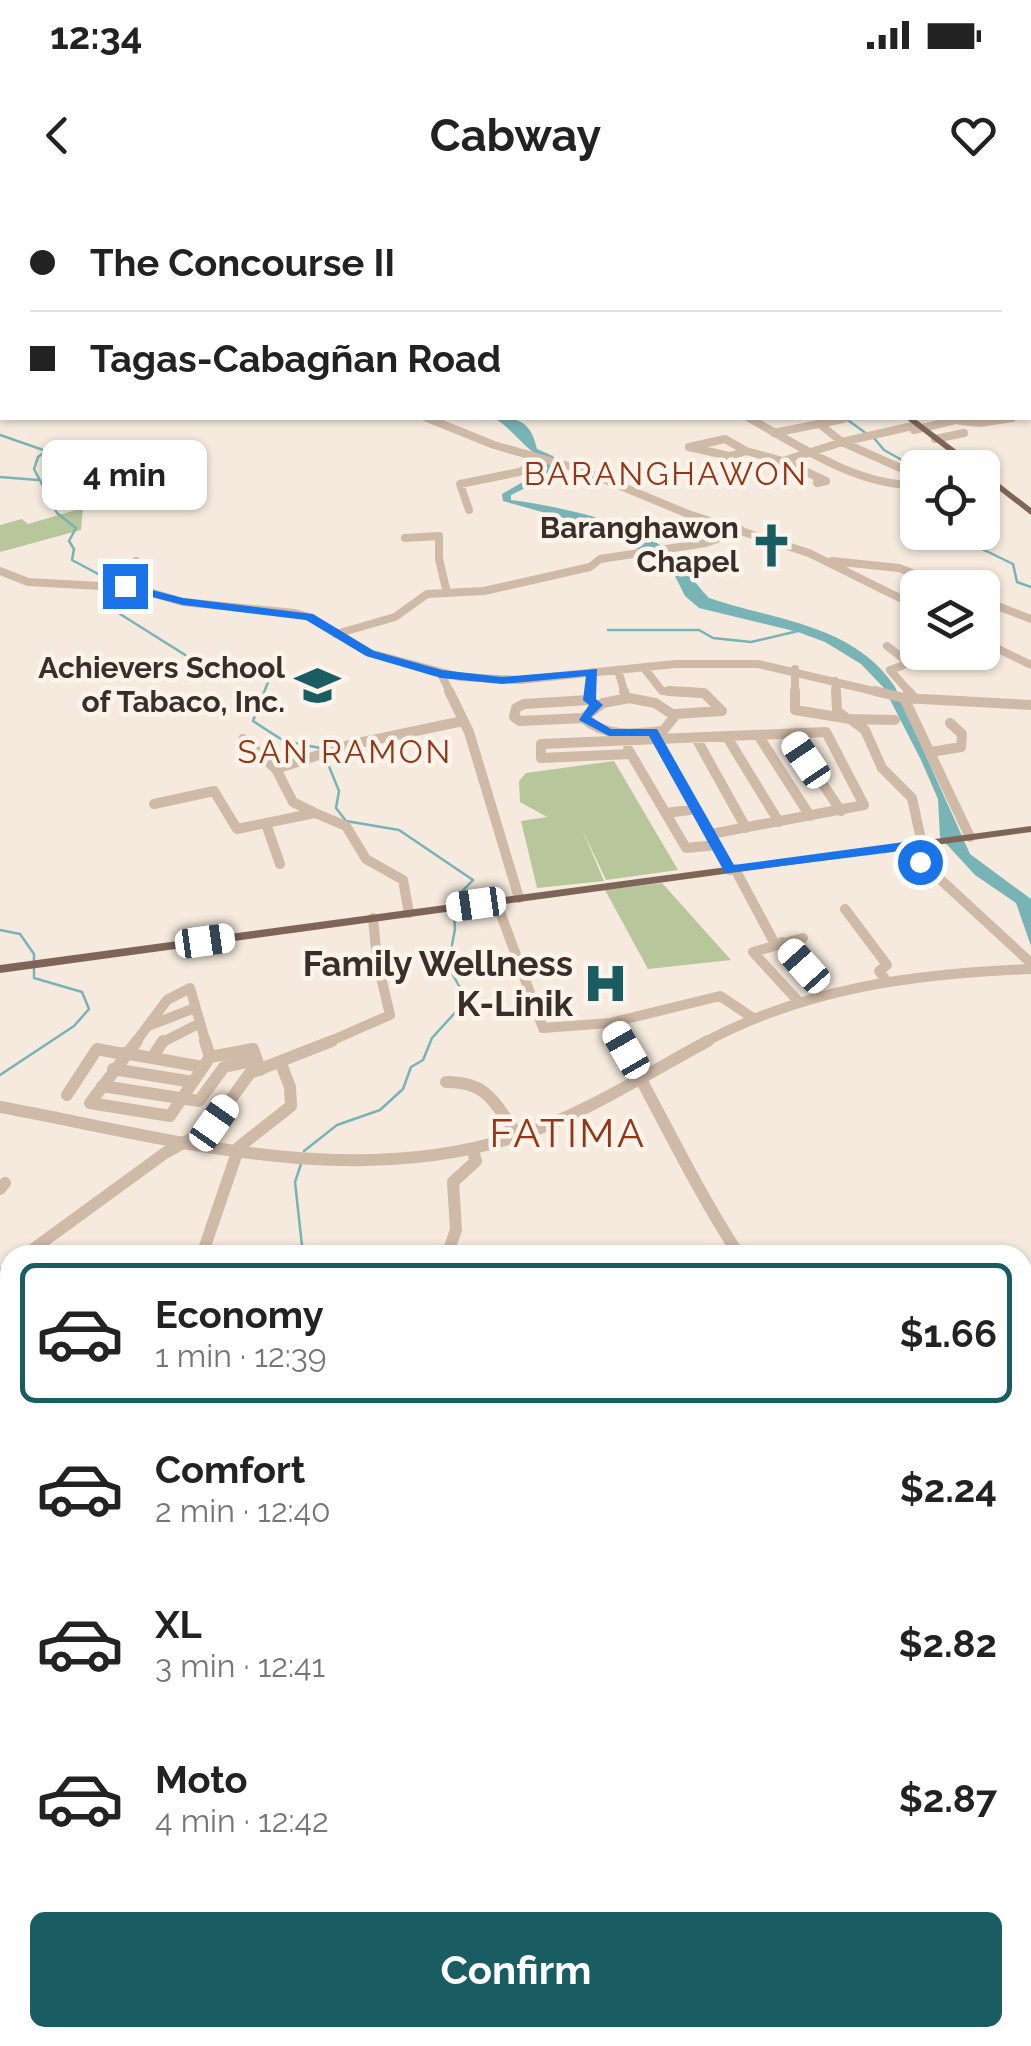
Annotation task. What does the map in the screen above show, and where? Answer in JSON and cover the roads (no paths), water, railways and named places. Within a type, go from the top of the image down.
[{"type":"main road","points":[[911,420],[951,450]]},
{"type":"main road","points":[[1000,487],[1031,512]]},
{"type":"main road","points":[[0,969],[1031,828]]},
{"type":"street","points":[[432,420],[828,561],[900,598]]},
{"type":"street","points":[[751,420],[806,451],[900,487]]},
{"type":"street","points":[[843,420],[819,423],[842,442],[907,469],[876,478]]},
{"type":"street","points":[[779,463],[842,442],[957,420]]},
{"type":"street","points":[[966,420],[980,423],[999,420]]},
{"type":"street","points":[[774,433],[822,426]]},
{"type":"street","points":[[935,439],[964,432]]},
{"type":"street","points":[[746,450],[726,457],[686,445],[721,439],[826,480]]},
{"type":"street","points":[[469,510],[460,484],[519,472],[548,460]]},
{"type":"street","points":[[336,634],[395,617],[426,594],[484,592],[590,566],[602,558],[706,544],[743,530]]},
{"type":"street","points":[[405,538],[439,536],[439,560],[447,594]]},
{"type":"street","points":[[136,561],[142,580],[139,588]]},
{"type":"street","points":[[828,561],[886,565],[900,570]]},
{"type":"street","points":[[0,571],[28,582],[125,586],[183,602],[309,616],[370,653],[441,674],[502,680],[644,668],[758,664],[907,698],[1031,705]]},
{"type":"street","points":[[1000,607],[1031,619]]},
{"type":"street","points":[[887,646],[904,660],[904,665],[890,670],[907,698],[968,837]]},
{"type":"street","points":[[1000,650],[1031,665]]},
{"type":"street","points":[[644,668],[662,691],[704,693],[722,709],[675,714],[656,703],[626,700],[529,703],[514,712],[514,717],[520,721],[583,718],[609,732],[655,736],[827,734],[847,779],[864,804],[711,834]]},
{"type":"street","points":[[618,670],[626,700]]},
{"type":"street","points":[[795,670],[795,710],[895,720]]},
{"type":"street","points":[[583,718],[593,702],[593,672]]},
{"type":"street","points":[[441,674],[463,720],[519,898]]},
{"type":"street","points":[[835,681],[837,711],[864,730],[882,768],[912,798],[922,844]]},
{"type":"street","points":[[675,692],[703,713]]},
{"type":"street","points":[[554,719],[569,702]]},
{"type":"street","points":[[631,754],[540,758],[541,744],[655,736],[666,730],[675,714]]},
{"type":"street","points":[[554,719],[564,729]]},
{"type":"street","points":[[276,769],[463,720]]},
{"type":"street","points":[[932,752],[961,747],[962,734],[950,723]]},
{"type":"street","points":[[789,734],[841,811]]},
{"type":"street","points":[[758,735],[810,816]]},
{"type":"street","points":[[655,736],[716,845],[778,943],[804,966]]},
{"type":"street","points":[[728,737],[779,822]]},
{"type":"street","points":[[696,738],[746,828]]},
{"type":"street","points":[[244,739],[276,769],[293,802],[346,826],[366,859],[400,877],[409,913]]},
{"type":"street","points":[[624,741],[687,849],[716,845]]},
{"type":"street","points":[[154,804],[214,790],[237,829],[315,813]]},
{"type":"street","points":[[667,813],[696,809]]},
{"type":"street","points":[[266,824],[280,864]]},
{"type":"street","points":[[904,846],[1031,966]]},
{"type":"street","points":[[496,901],[542,1028],[610,1023],[720,996],[754,1018]]},
{"type":"street","points":[[845,909],[881,953],[887,965],[879,970],[885,979]]},
{"type":"street","points":[[102,1086],[199,1101],[224,1066],[280,1064],[387,1019],[390,1015],[377,960],[373,918]]},
{"type":"street","points":[[798,1001],[753,952],[803,938]]},
{"type":"street","points":[[0,1108],[294,1161],[397,1162],[519,1136],[572,1116],[754,1018],[798,1001],[885,979],[1031,966]]},
{"type":"street","points":[[190,988],[200,1023],[206,1062],[170,1116],[90,1102],[167,1000],[190,988]]},
{"type":"street","points":[[144,1028],[196,1008]]},
{"type":"street","points":[[152,1058],[164,1039],[200,1023]]},
{"type":"street","points":[[610,1023],[642,1077],[702,1198],[733,1245]]},
{"type":"street","points":[[67,1095],[97,1049],[206,1062],[254,1049],[258,1065]]},
{"type":"street","points":[[205,1245],[236,1152],[291,1106],[290,1087],[280,1064]]},
{"type":"street","points":[[39,1245],[165,1153],[210,1128],[258,1065]]},
{"type":"street","points":[[112,1070],[192,1082]]},
{"type":"street","points":[[446,1082],[468,1082],[490,1093],[497,1110],[519,1136]]},
{"type":"street","points":[[451,1245],[456,1230],[453,1182],[476,1162],[472,1148]]},
{"type":"water","points":[[497,420],[523,423],[537,449],[553,456],[559,465],[552,475],[511,495],[511,500],[571,511],[635,531],[668,551],[709,598],[811,627],[858,650],[878,666],[895,687],[970,854],[1031,899],[1031,946],[1016,903],[975,875],[940,837],[938,799],[921,760],[884,688],[861,664],[825,642],[798,632],[699,608],[685,596],[672,570],[619,538],[599,528],[503,501],[502,494],[542,471],[547,459],[532,451]]},
{"type":"waterway","points":[[848,420],[867,434]]},
{"type":"waterway","points":[[0,435],[46,451],[38,457],[34,469],[57,513],[76,528],[69,541],[74,549],[72,560],[113,582]]},
{"type":"waterway","points":[[874,438],[884,450],[900,459]]},
{"type":"waterway","points":[[0,477],[38,480]]},
{"type":"waterway","points":[[984,550],[1013,564],[1017,582],[1031,587]]},
{"type":"waterway","points":[[123,590],[132,596],[121,606],[120,614],[190,658],[250,668],[265,675],[268,682],[253,721],[284,741],[320,748]]},
{"type":"waterway","points":[[608,630],[699,630],[713,638],[751,642],[798,631]]},
{"type":"waterway","points":[[304,1151],[337,1125],[380,1110],[403,1089],[411,1067],[423,1060],[432,1038],[462,1005],[463,993],[448,966],[455,929],[453,901],[473,880],[399,830],[346,821],[336,808],[339,791],[326,759]]},
{"type":"waterway","points":[[0,930],[20,934],[34,954],[34,978],[82,992],[89,1009],[74,1026],[0,1075]]},
{"type":"waterway","points":[[301,1164],[295,1182],[302,1245]]},
{"type":"place","name":"Baranghawon Chapel","points":[[772,545]]},
{"type":"place","name":"Achievers School of Tabaco, Inc.","points":[[318,685]]},
{"type":"place","name":"Family Wellness K-Linik","points":[[606,984]]},
{"type":"district","name":"BARANGHAWON","points":[[666,474]]},
{"type":"district","name":"SAN RAMON","points":[[345,752]]},
{"type":"district","name":"FATIMA","points":[[568,1133]]}]
